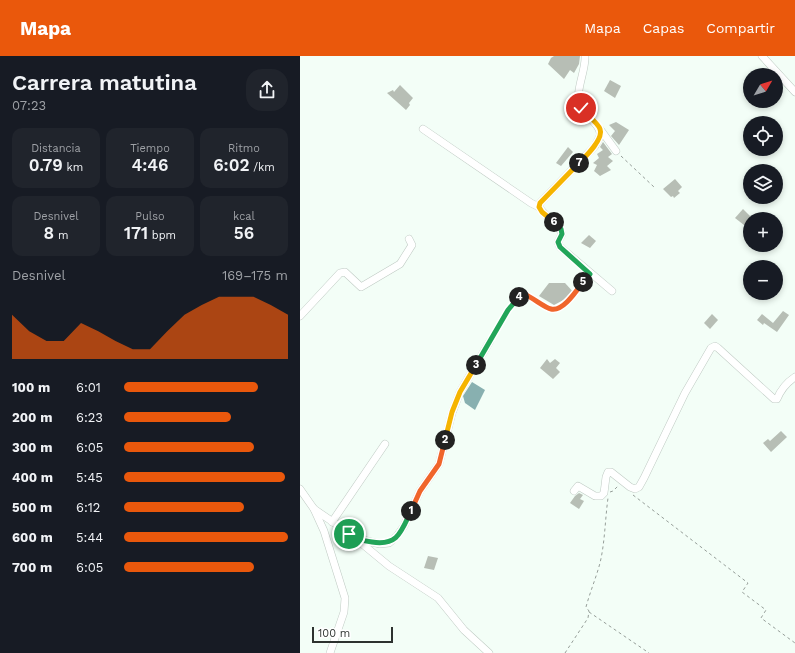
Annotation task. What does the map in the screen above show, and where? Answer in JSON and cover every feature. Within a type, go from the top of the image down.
[{"type":"street","points":[[585,56],[584,73],[578,94],[581,108],[600,129],[616,151]]},
{"type":"street","points":[[762,56],[795,92]]},
{"type":"street","points":[[423,129],[539,207],[542,212],[561,229],[562,234],[558,242],[560,247],[590,274],[612,291]]},
{"type":"street","points":[[539,207],[540,203],[595,146],[600,134],[600,129]]},
{"type":"street","points":[[300,316],[340,273],[345,272],[360,287],[400,264],[412,245],[409,239]]},
{"type":"street","points":[[355,538],[380,544],[389,543],[398,536],[420,491],[439,464],[452,412],[460,392],[490,341]]},
{"type":"street","points":[[574,491],[578,486],[595,496],[601,496],[604,493],[606,476],[608,472],[611,472],[630,487],[635,489],[639,487],[685,393],[711,348],[715,346],[718,348],[774,400],[777,399],[782,388],[795,377]]},
{"type":"street","points":[[332,522],[385,444]]},
{"type":"street","points":[[300,489],[314,509],[324,531],[345,598],[344,612],[330,653]]},
{"type":"street","points":[[314,509],[355,538],[389,566],[438,598],[464,630],[489,653]]},
{"type":"path","points":[[616,151],[654,187]]},
{"type":"path","points":[[490,341],[508,310],[517,298],[524,294],[532,297],[550,309],[555,309],[568,302],[590,274]]},
{"type":"path","points":[[623,488],[618,484],[618,487],[609,492],[605,516],[603,549],[600,564],[590,588],[586,607],[589,611],[649,653]]},
{"type":"path","points":[[629,492],[748,583],[742,592],[766,610],[761,618],[795,643]]},
{"type":"path","points":[[565,653],[588,618],[589,611]]},
{"type":"water","points":[[472,382],[485,390],[475,410],[465,403],[463,396]]},
{"type":"building","points":[[554,56],[580,56],[579,64],[574,73],[570,70],[564,79],[548,64]]},
{"type":"building","points":[[610,80],[621,86],[615,98],[604,91]]},
{"type":"building","points":[[400,85],[413,98],[406,110],[387,93],[393,90],[394,92]]},
{"type":"building","points":[[616,122],[629,130],[619,145],[611,136],[615,131],[609,125]]},
{"type":"building","points":[[603,142],[612,154],[608,157],[613,161],[607,166],[611,170],[600,176],[594,171],[597,165],[593,163],[599,158],[597,154],[603,150],[600,147]]},
{"type":"building","points":[[568,147],[573,152],[561,166],[556,163]]},
{"type":"building","points":[[675,179],[682,187],[678,191],[680,193],[674,198],[663,189]]},
{"type":"building","points":[[743,209],[746,212],[743,212],[743,224],[735,218]]},
{"type":"building","points":[[589,235],[596,241],[590,248],[581,243]]},
{"type":"building","points":[[549,283],[565,283],[575,294],[554,305],[539,296]]},
{"type":"building","points":[[783,311],[789,315],[777,332],[764,323],[763,325],[757,320],[762,314],[773,323]]},
{"type":"building","points":[[712,314],[718,320],[710,329],[704,323]]},
{"type":"building","points":[[547,359],[550,363],[555,359],[560,363],[556,368],[560,372],[553,379],[540,368]]},
{"type":"building","points":[[781,431],[787,437],[771,452],[763,443],[768,439],[770,441]]},
{"type":"building","points":[[579,493],[583,495],[580,499],[584,501],[579,509],[570,503]]},
{"type":"building","points":[[428,556],[438,558],[434,570],[424,568]]},
{"type":"route","points":[[349,534],[355,538],[380,544],[389,543],[398,536],[420,491],[439,464],[452,412],[460,392],[508,310],[517,298],[524,294],[532,297],[550,309],[555,309],[568,302],[590,274],[560,247],[558,242],[562,234],[561,229],[542,212],[539,207],[540,203],[595,146],[600,134],[600,129],[581,108]]}]
